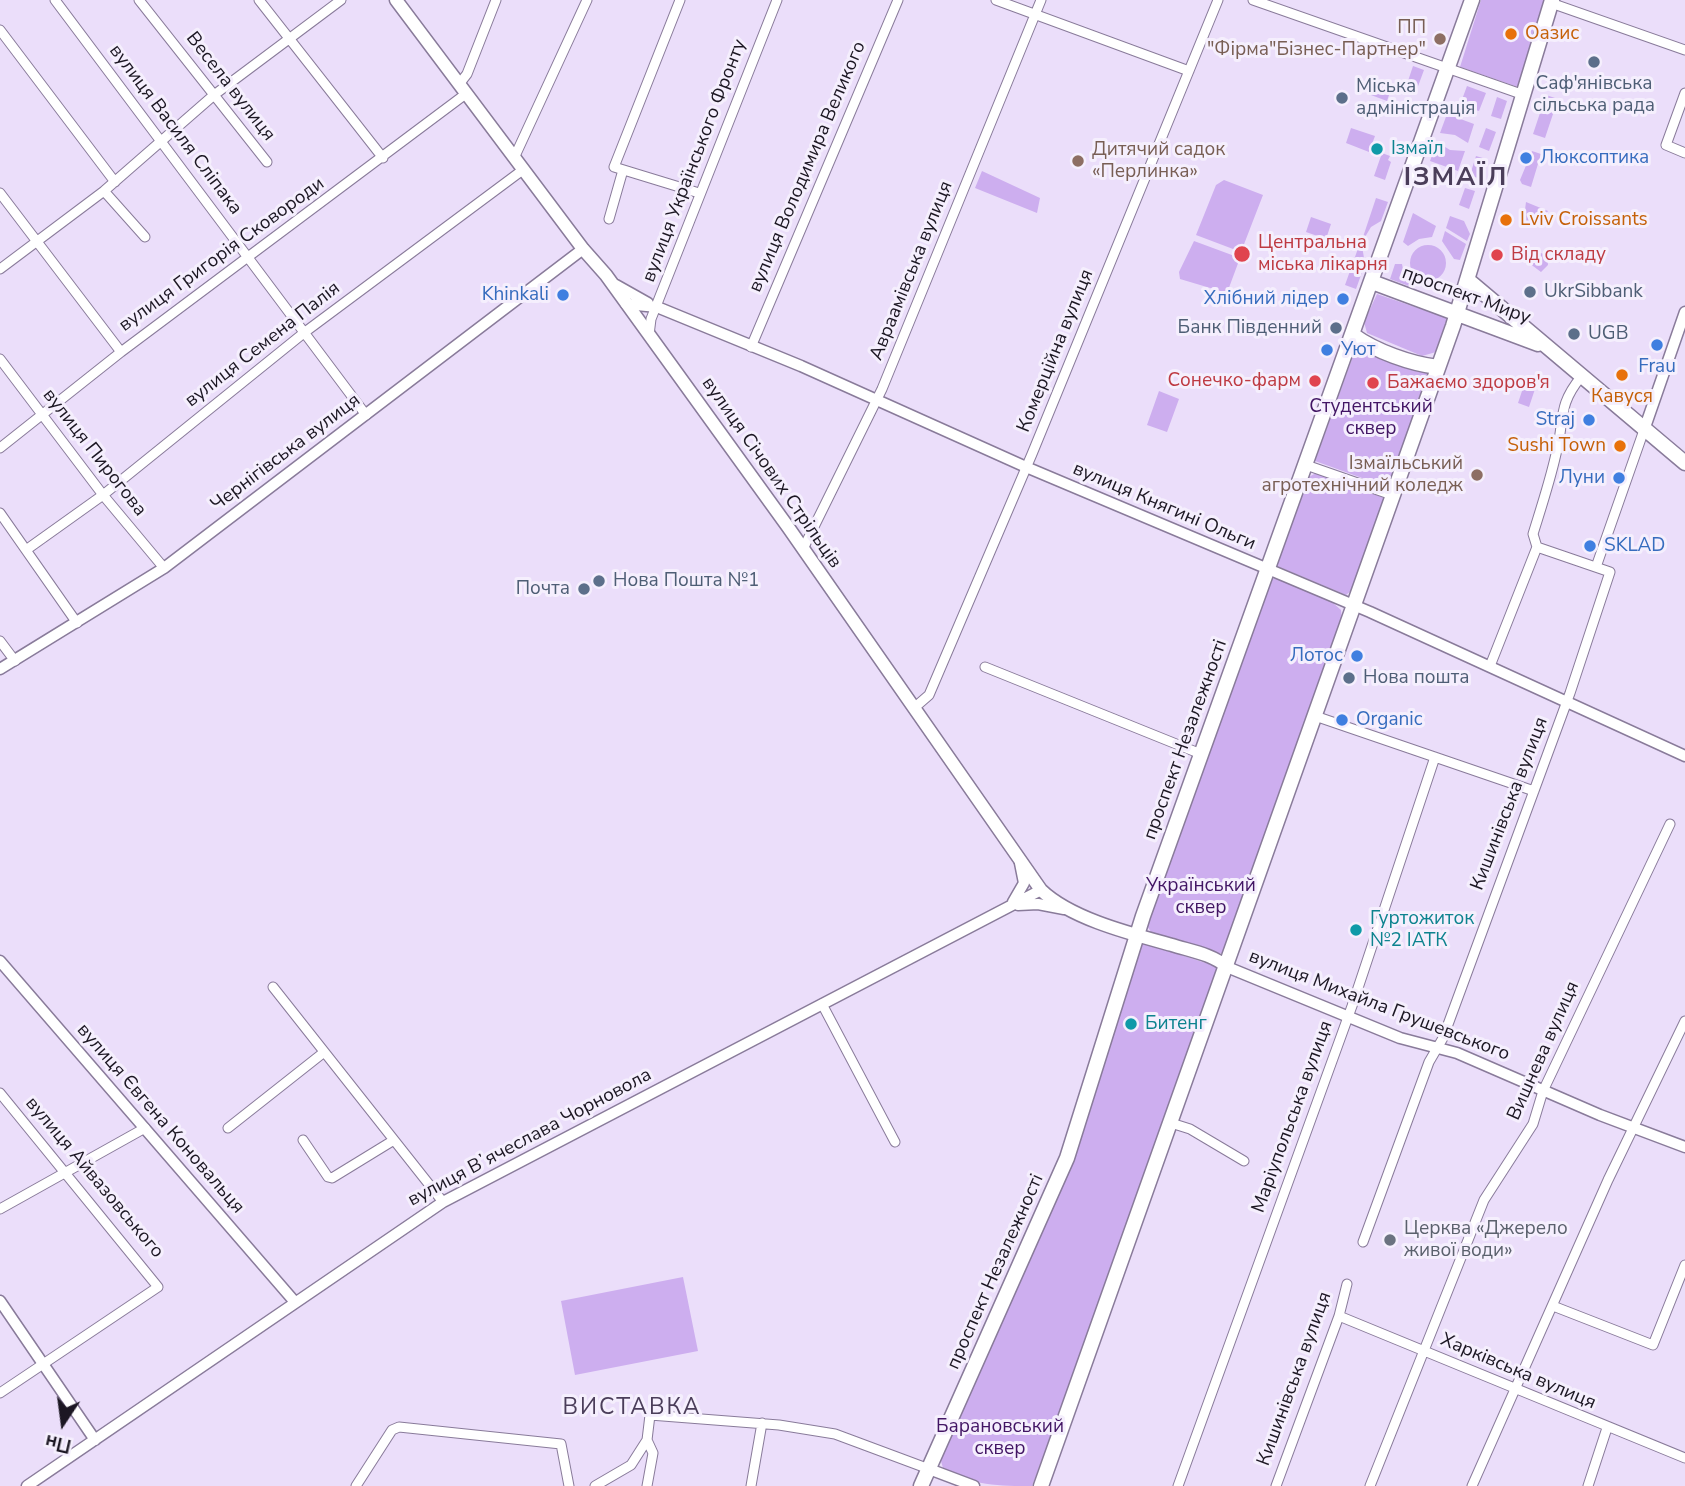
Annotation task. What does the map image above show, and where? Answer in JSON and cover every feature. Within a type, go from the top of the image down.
[{"type":"main road","name":"вулиця Січових Стрільців","points":[[396,0],[583,249],[606,275],[803,549],[1041,890],[1073,911],[1138,935]]},
{"type":"main road","name":"проспект Незалежності","points":[[921,1486],[1067,1158],[1138,935],[1201,754],[1472,0]]},
{"type":"main road","points":[[1041,1486],[1227,967],[1468,280],[1551,1]]},
{"type":"main road","name":"проспект Миру","points":[[1468,280],[1685,463]]},
{"type":"main road","name":"проспект Миру","points":[[1372,282],[1546,347]]},
{"type":"main road","points":[[1353,335],[1424,365],[1438,367]]},
{"type":"main road","name":"вулиця Михайла Грушевського","points":[[1138,935],[1210,956],[1227,967]]},
{"type":"street","name":"вулиця Василя Сліпака","points":[[55,0],[366,415]]},
{"type":"street","name":"Весела вулиця","points":[[139,0],[267,162]]},
{"type":"street","points":[[259,0],[383,158]]},
{"type":"street","points":[[0,269],[104,191],[214,95],[341,0]]},
{"type":"street","name":"вулиця Григорія Сковороди","points":[[0,448],[43,418],[121,352],[383,158],[463,88],[496,0]]},
{"type":"street","points":[[514,156],[587,0]]},
{"type":"street","points":[[680,0],[614,167],[699,193]]},
{"type":"street","name":"вулиця Українського Фронту","points":[[649,336],[699,193],[777,0]]},
{"type":"street","name":"вулиця Володимира Великого","points":[[751,347],[898,0]]},
{"type":"street","points":[[996,0],[1189,71]]},
{"type":"street","name":"Авраамівська вулиця","points":[[803,549],[877,400],[1041,0]]},
{"type":"street","name":"Комерційна вулиця","points":[[914,708],[929,695],[1218,0]]},
{"type":"street","points":[[1253,0],[1524,95]]},
{"type":"street","points":[[1551,1],[1685,50]]},
{"type":"street","points":[[0,30],[115,182]]},
{"type":"street","points":[[1685,93],[1666,145],[1685,153]]},
{"type":"street","name":"вулиця Семена Палія","points":[[26,550],[103,495],[305,332],[524,169]]},
{"type":"street","points":[[609,219],[623,170]]},
{"type":"street","points":[[104,191],[145,237]]},
{"type":"street","points":[[0,192],[121,352]]},
{"type":"street","name":"Чернігівська вулиця","points":[[0,669],[164,568],[583,249]]},
{"type":"street","points":[[606,275],[621,289],[657,307]]},
{"type":"street","name":"вулиця Княгині Ольги","points":[[626,304],[657,307],[877,400],[1026,467],[1353,605],[1685,756]]},
{"type":"street","points":[[1537,547],[1596,567],[1685,312]]},
{"type":"street","name":"вулиця Пирогова","points":[[0,359],[103,495],[164,568]]},
{"type":"street","points":[[1490,666],[1537,547],[1532,534],[1559,442],[1560,416],[1569,391],[1581,377]]},
{"type":"street","points":[[1307,464],[1392,495]]},
{"type":"street","points":[[0,513],[77,623]]},
{"type":"street","name":"Кишинівська вулиця","points":[[1363,1242],[1567,702],[1610,572],[1596,567]]},
{"type":"street","points":[[0,641],[15,661]]},
{"type":"street","points":[[985,667],[1201,754]]},
{"type":"street","points":[[1315,716],[1534,791]]},
{"type":"street","name":"Маріупольська вулиця","points":[[1178,1486],[1348,1018],[1435,757]]},
{"type":"street","name":"Вишнева вулиця","points":[[1370,1486],[1484,1200],[1533,1124],[1543,1091],[1670,824]]},
{"type":"street","points":[[1008,907],[1019,896],[1024,883],[1018,857]]},
{"type":"street","name":"вулиця Вʼячеслава Чорновола","points":[[27,1486],[294,1301],[443,1202],[1041,890]]},
{"type":"street","points":[[1008,907],[1038,904],[1073,911]]},
{"type":"street","name":"вулиця Євгена Коновальця","points":[[0,961],[294,1301]]},
{"type":"street","name":"вулиця Михайла Грушевського","points":[[1227,967],[1348,1018],[1414,1042],[1438,1047],[1685,1147]]},
{"type":"street","points":[[272,987],[443,1202]]},
{"type":"street","points":[[822,1004],[895,1142]]},
{"type":"street","points":[[1472,1486],[1685,1021]]},
{"type":"street","points":[[228,1128],[323,1053]]},
{"type":"street","name":"вулиця Айвазовського","points":[[0,1093],[158,1287],[43,1365]]},
{"type":"street","points":[[1171,1123],[1199,1134],[1244,1161]]},
{"type":"street","points":[[0,1209],[145,1128]]},
{"type":"street","points":[[303,1140],[328,1177],[332,1178],[394,1140]]},
{"type":"street","points":[[1553,1306],[1653,1345],[1685,1265]]},
{"type":"street","name":"Кишинівська вулиця","points":[[1276,1486],[1339,1316],[1347,1283]]},
{"type":"street","points":[[0,1301],[96,1440]]},
{"type":"street","name":"Харківська вулиця","points":[[1339,1316],[1685,1458]]},
{"type":"street","points":[[0,1393],[43,1365]]},
{"type":"street","points":[[595,1486],[631,1465],[647,1440],[650,1415],[761,1423],[845,1436],[974,1486]]},
{"type":"street","points":[[751,1486],[761,1423]]},
{"type":"street","points":[[356,1486],[392,1430],[399,1427],[561,1444],[569,1486]]},
{"type":"street","points":[[1588,1486],[1607,1428]]},
{"type":"street","points":[[647,1440],[653,1453],[647,1486]]},
{"type":"green space","points":[[1481,0],[1546,0],[1518,87],[1460,67]]},
{"type":"green space","points":[[1413,66],[1424,70],[1417,89],[1414,88],[1413,92],[1405,90]]},
{"type":"green space","points":[[1368,77],[1392,86],[1387,101],[1363,92]]},
{"type":"green space","points":[[1467,86],[1486,93],[1479,111],[1460,105]]},
{"type":"green space","points":[[1546,95],[1558,99],[1545,138],[1533,134]]},
{"type":"green space","points":[[1497,97],[1507,101],[1501,119],[1491,116]]},
{"type":"green space","points":[[1447,114],[1474,124],[1468,143],[1455,135],[1440,133]]},
{"type":"green space","points":[[1351,128],[1375,136],[1369,152],[1346,143]]},
{"type":"green space","points":[[1486,128],[1496,132],[1489,151],[1479,147]]},
{"type":"green space","points":[[1437,142],[1450,150],[1465,151],[1458,171],[1430,161]]},
{"type":"green space","points":[[1532,151],[1541,154],[1531,187],[1522,184],[1520,180]]},
{"type":"green space","points":[[1382,153],[1390,156],[1388,160],[1391,162],[1385,180],[1374,176]]},
{"type":"green space","points":[[1476,156],[1486,159],[1480,179],[1470,175]]},
{"type":"green space","points":[[982,171],[1040,198],[1037,213],[975,188]]},
{"type":"green space","points":[[1224,180],[1263,195],[1241,252],[1196,235],[1216,185]]},
{"type":"green space","points":[[1465,188],[1475,191],[1469,209],[1459,205]]},
{"type":"green space","points":[[1376,198],[1388,202],[1381,221],[1371,227],[1363,237]]},
{"type":"green space","points":[[1526,202],[1548,211],[1545,216],[1538,214],[1534,224],[1523,225]]},
{"type":"green space","points":[[1413,213],[1436,226],[1432,237],[1419,239],[1408,246],[1403,242]]},
{"type":"green space","points":[[1450,216],[1464,221],[1470,234],[1467,241],[1446,228]]},
{"type":"green space","points":[[1311,217],[1331,224],[1326,239],[1306,232]]},
{"type":"green space","points":[[1445,231],[1466,244],[1460,260],[1454,259],[1442,241]]},
{"type":"green space","points":[[1361,240],[1365,264],[1356,289],[1345,285]]},
{"type":"green space","points":[[1194,241],[1240,258],[1227,293],[1180,279],[1179,272]]},
{"type":"green space","points":[[1428,245],[1440,251],[1446,263],[1440,275],[1428,281],[1416,275],[1410,263],[1416,251]]},
{"type":"green space","points":[[1528,249],[1547,255],[1548,265],[1541,272],[1525,260],[1524,252]]},
{"type":"green space","points":[[1395,264],[1402,264],[1404,275],[1414,288],[1390,279]]},
{"type":"green space","points":[[1377,294],[1447,318],[1436,352],[1422,356],[1367,333],[1364,322]]},
{"type":"green space","name":"Студентський сквер","points":[[1357,345],[1425,371],[1428,376],[1387,487],[1315,461]]},
{"type":"green space","points":[[1525,382],[1536,386],[1529,407],[1518,403]]},
{"type":"green space","points":[[1159,391],[1179,399],[1167,432],[1147,425]]},
{"type":"green space","name":"Студентський сквер","points":[[1316,473],[1384,498],[1351,591],[1346,595],[1277,566],[1307,478]]},
{"type":"green space","name":"Український сквер","points":[[1278,578],[1332,602],[1341,610],[1342,619],[1223,953],[1218,953],[1151,932],[1147,926],[1271,579]]},
{"type":"green space","name":"Барановський сквер","points":[[1144,943],[1218,967],[1125,1237],[1032,1486],[975,1482],[943,1468],[940,1458],[1057,1197]]},
{"type":"green space","points":[[683,1277],[698,1351],[575,1375],[561,1301]]},
{"type":"place","name":"Оазис","points":[[1511,34]]},
{"type":"place","name":"ПП \"Фірма\"Бізнес-Партнер\"","points":[[1440,39]]},
{"type":"place","name":"Саф'янівська сільська рада","points":[[1594,62]]},
{"type":"place","name":"Міська адміністрація","points":[[1342,98]]},
{"type":"place","name":"Ізмаїл","points":[[1377,149]]},
{"type":"place","name":"Люксоптика","points":[[1526,158]]},
{"type":"place","name":"Дитячий садок «Перлинка»","points":[[1078,161]]},
{"type":"place","name":"Lviv Croissants","points":[[1506,220]]},
{"type":"place","name":"Центральна міська лікарня","points":[[1242,254]]},
{"type":"place","name":"Від складу","points":[[1497,255]]},
{"type":"place","name":"UkrSibbank","points":[[1530,292]]},
{"type":"place","name":"Khinkali","points":[[563,295]]},
{"type":"place","name":"Хлібний лідер","points":[[1343,299]]},
{"type":"place","name":"Банк Південний","points":[[1336,328]]},
{"type":"place","name":"UGB","points":[[1574,334]]},
{"type":"place","name":"Frau","points":[[1657,345]]},
{"type":"place","name":"Уют","points":[[1327,350]]},
{"type":"place","name":"Кавуся","points":[[1622,375]]},
{"type":"place","name":"Сонечко-фарм","points":[[1315,381]]},
{"type":"place","name":"Бажаємо здоров'я","points":[[1373,383]]},
{"type":"place","name":"Straj","points":[[1589,420]]},
{"type":"place","name":"Sushi Town","points":[[1620,446]]},
{"type":"place","name":"Ізмаїльський агротехнічний коледж","points":[[1477,475]]},
{"type":"place","name":"Луни","points":[[1619,478]]},
{"type":"place","name":"SKLAD","points":[[1590,546]]},
{"type":"place","name":"Нова Пошта №1","points":[[599,581]]},
{"type":"place","name":"Почта","points":[[584,589]]},
{"type":"place","name":"Лотос","points":[[1357,656]]},
{"type":"place","name":"Нова пошта","points":[[1349,678]]},
{"type":"place","name":"Organic","points":[[1342,720]]},
{"type":"place","name":"Гуртожиток №2 ІАТК","points":[[1356,930]]},
{"type":"place","name":"Битенг","points":[[1131,1024]]},
{"type":"place","name":"Церква «Джерело живої води»","points":[[1390,1240]]},
{"type":"district","name":"ІЗМАЇЛ","points":[[1456,179]]},
{"type":"district","name":"ВИСТАВКА","points":[[632,1408]]}]
